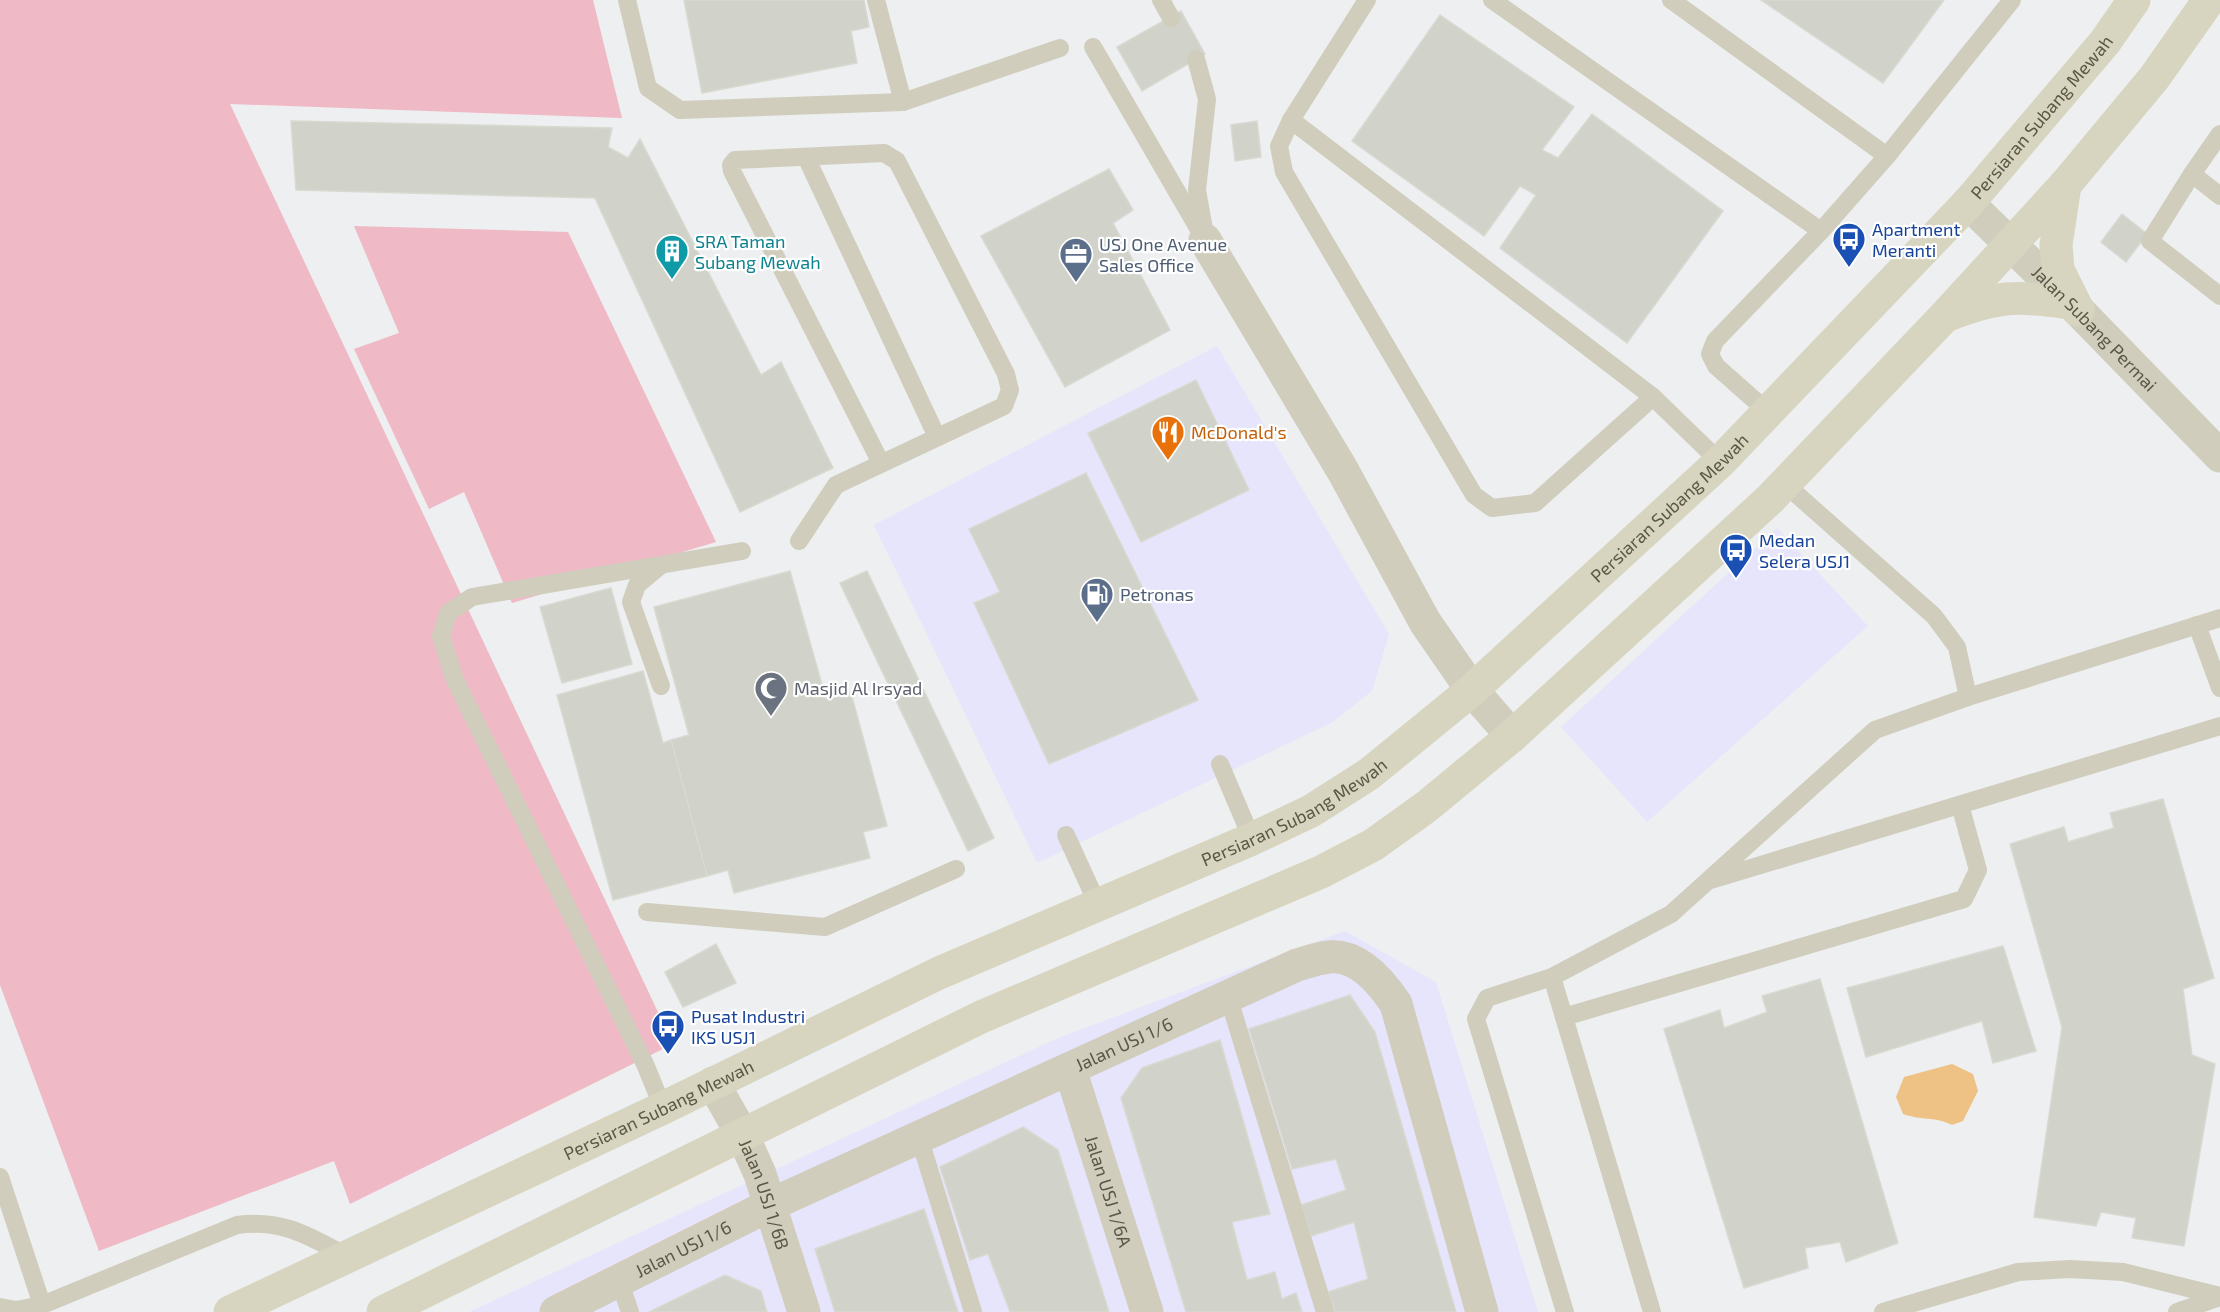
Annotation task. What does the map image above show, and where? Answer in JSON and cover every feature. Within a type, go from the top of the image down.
[{"type":"main road","name":"Persiaran Subang Mewah","points":[[230,1312],[663,1108],[939,972],[1252,839],[1311,811],[1369,774],[1472,690],[1720,462],[1968,203],[2105,42],[2134,0]]},
{"type":"main road","points":[[383,1312],[981,1017],[1310,877],[1373,845],[1426,807],[1512,736],[1785,484],[1944,317],[2065,185],[2154,78],[2208,0]]},
{"type":"main road","points":[[2065,185],[2056,245],[2058,270],[2073,307]]},
{"type":"main road","points":[[1944,317],[2005,297],[2036,298],[2073,307]]},
{"type":"street","name":"Jalan Subang Permai","points":[[1968,203],[2220,456]]},
{"type":"street","points":[[1205,240],[1343,471],[1425,622],[1472,690],[1512,736]]},
{"type":"street","name":"Jalan USJ 1/6","points":[[556,1312],[770,1205],[918,1137],[1297,965],[1331,956],[1357,964],[1379,979],[1396,1004],[1482,1312]]},
{"type":"street","name":"Jalan USJ 1/6A","points":[[1070,1069],[1147,1312]]},
{"type":"street","name":"Jalan USJ 1/6B","points":[[713,1083],[743,1136],[760,1174],[804,1312]]},
{"type":"lane","points":[[627,0],[648,88],[680,110],[903,102],[1060,48]]},
{"type":"lane","points":[[876,0],[903,102]]},
{"type":"lane","points":[[1161,0],[1171,18]]},
{"type":"lane","points":[[1367,0],[1291,120],[1279,146],[1284,172],[1474,495],[1492,508],[1535,503],[1653,397]]},
{"type":"lane","points":[[1492,0],[1821,231]]},
{"type":"lane","points":[[1671,0],[1887,156]]},
{"type":"lane","points":[[1768,412],[1716,366],[1710,354],[1715,340],[1821,231],[1887,156],[2012,0]]},
{"type":"lane","points":[[1093,47],[1205,240]]},
{"type":"lane","points":[[1196,59],[1207,99],[1197,190],[1205,240]]},
{"type":"lane","points":[[1291,120],[1653,397],[1720,462]]},
{"type":"lane","points":[[2220,134],[2150,241],[2220,296]]},
{"type":"lane","points":[[799,541],[836,485],[1004,406],[1010,390],[1006,374],[897,161],[884,153],[735,160],[731,165],[732,171],[881,463]]},
{"type":"lane","points":[[806,157],[937,437]]},
{"type":"lane","points":[[2192,174],[2220,196]]},
{"type":"lane","points":[[1785,484],[1934,616],[1957,647],[1968,697]]},
{"type":"lane","points":[[663,1108],[645,1064],[454,678],[441,636],[448,614],[472,597],[742,551]]},
{"type":"lane","points":[[661,686],[631,602],[637,585],[662,564]]},
{"type":"lane","points":[[1565,1312],[1476,1019],[1487,998],[1552,977],[1671,914],[1875,730],[1968,697],[2220,618]]},
{"type":"lane","points":[[2197,626],[2220,688]]},
{"type":"lane","points":[[1705,882],[2220,726]]},
{"type":"lane","points":[[1220,764],[1252,839]]},
{"type":"lane","points":[[1564,1017],[1964,899],[1978,870],[1960,805]]},
{"type":"lane","points":[[1066,835],[1098,905]]},
{"type":"lane","points":[[647,912],[825,927],[956,869]]},
{"type":"lane","points":[[1552,977],[1652,1312]]},
{"type":"lane","points":[[1228,996],[1325,1312]]},
{"type":"lane","points":[[918,1137],[973,1312]]},
{"type":"lane","points":[[0,1177],[42,1305]]},
{"type":"lane","points":[[0,1307],[16,1310],[42,1305],[237,1225],[261,1222],[288,1228],[348,1257]]},
{"type":"lane","points":[[1883,1312],[2018,1272],[2070,1269],[2123,1272],[2220,1296]]},
{"type":"lane","points":[[620,1280],[630,1312]]},
{"type":"lane","points":[[2177,1312],[2220,1296]]},
{"type":"shaded area","points":[[0,0],[593,0],[622,118],[230,104],[673,1044],[350,1204],[334,1161],[99,1251],[0,985]]},
{"type":"shaded area","points":[[354,226],[568,232],[716,542],[512,603],[464,492],[429,509],[354,349],[399,333]]},
{"type":"shaded area","points":[[1217,346],[1389,634],[1372,691],[1331,723],[1037,863],[874,525]]},
{"type":"shaded area","points":[[1777,528],[1868,626],[1647,822],[1561,727]]},
{"type":"shaded area","points":[[1345,931],[1436,982],[1538,1312],[469,1312],[1058,1038]]},
{"type":"shaded area","points":[[1952,1064],[1973,1074],[1978,1091],[1963,1121],[1952,1125],[1940,1120],[1903,1114],[1896,1097],[1904,1077]]},
{"type":"building","points":[[684,0],[864,0],[869,27],[851,31],[857,63],[702,93]]},
{"type":"building","points":[[1761,0],[1944,0],[1883,83]]},
{"type":"building","points":[[1181,11],[1205,54],[1142,91],[1117,47]]},
{"type":"building","points":[[1440,15],[1574,107],[1542,150],[1558,158],[1592,114],[1723,211],[1627,343],[1500,248],[1536,195],[1520,186],[1484,236],[1352,141]]},
{"type":"building","name":"SRA Taman Subang Mewah","points":[[291,121],[612,128],[608,147],[628,158],[640,139],[761,375],[781,362],[833,468],[740,512],[595,198],[296,190]]},
{"type":"building","points":[[1257,121],[1261,157],[1235,161],[1231,125]]},
{"type":"building","name":"USJ One Avenue Sales Office","points":[[1109,169],[1133,210],[1113,223],[1170,330],[1065,387],[981,236]]},
{"type":"building","points":[[2122,214],[2147,234],[2126,262],[2101,242]]},
{"type":"building","name":"McDonald's","points":[[1196,380],[1249,490],[1141,542],[1088,433]]},
{"type":"building","points":[[1086,473],[1198,700],[1049,764],[974,603],[1000,592],[969,529]]},
{"type":"building","name":"Masjid Al Irsyad","points":[[790,571],[826,699],[851,693],[887,826],[863,832],[870,858],[734,893],[728,870],[707,876],[671,740],[689,735],[654,607]]},
{"type":"building","points":[[867,571],[994,838],[968,851],[840,583]]},
{"type":"building","points":[[611,588],[632,664],[562,683],[540,607]]},
{"type":"building","points":[[643,671],[663,743],[671,740],[707,876],[613,900],[557,695]]},
{"type":"building","points":[[2163,799],[2214,978],[2183,989],[2192,1055],[2215,1064],[2184,1246],[2132,1238],[2136,1218],[2101,1212],[2096,1226],[2034,1217],[2062,1027],[2010,844],[2064,827],[2068,842],[2114,828],[2110,813]]},
{"type":"building","points":[[716,944],[736,983],[683,1007],[665,972]]},
{"type":"building","points":[[2003,946],[2036,1051],[1993,1063],[1982,1021],[1866,1057],[1847,988]]},
{"type":"building","points":[[1820,979],[1898,1243],[1846,1262],[1840,1242],[1805,1248],[1808,1268],[1744,1288],[1664,1029],[1720,1010],[1724,1028],[1767,1012],[1762,996]]},
{"type":"building","points":[[1350,995],[1375,1032],[1456,1312],[1335,1312],[1328,1292],[1368,1279],[1354,1222],[1311,1236],[1301,1205],[1346,1190],[1336,1159],[1292,1169],[1249,1029]]},
{"type":"building","points":[[1220,1040],[1270,1214],[1232,1222],[1247,1280],[1275,1272],[1282,1299],[1296,1293],[1302,1312],[1186,1312],[1121,1098],[1142,1068]]},
{"type":"building","points":[[1023,1127],[1058,1150],[1109,1312],[1010,1312],[988,1254],[970,1260],[940,1167]]},
{"type":"building","points":[[924,1209],[958,1312],[835,1312],[815,1249]]},
{"type":"building","points":[[725,1275],[761,1291],[767,1312],[649,1312]]},
{"type":"place","name":"Apartment Meranti","points":[[1849,268]]},
{"type":"place","name":"SRA Taman Subang Mewah","points":[[672,280]]},
{"type":"place","name":"USJ One Avenue Sales Office","points":[[1076,283]]},
{"type":"place","name":"McDonald's","points":[[1168,461]]},
{"type":"place","name":"Medan Selera USJ1","points":[[1736,579]]},
{"type":"place","name":"Petronas","points":[[1097,623]]},
{"type":"place","name":"Masjid Al Irsyad","points":[[771,717]]},
{"type":"place","name":"Pusat Industri IKS USJ1","points":[[668,1055]]}]
